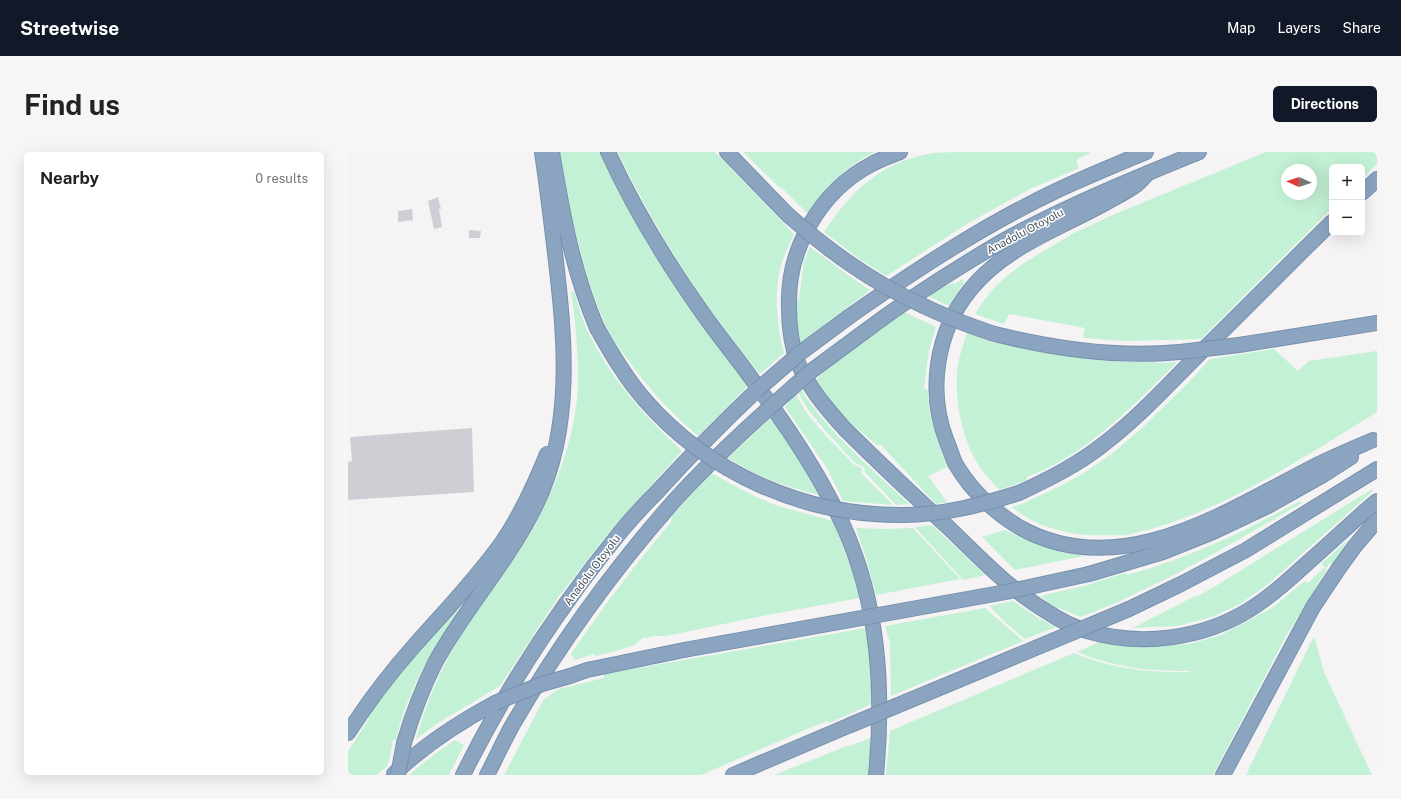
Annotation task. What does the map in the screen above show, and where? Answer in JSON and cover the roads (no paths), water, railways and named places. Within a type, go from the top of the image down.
[{"type":"highway","points":[[398,775],[404,743],[413,714],[435,664],[446,644],[518,537],[536,506],[549,477],[556,452],[562,396],[564,352],[561,304],[542,152]]},
{"type":"highway","points":[[552,152],[566,227],[577,275],[587,304],[597,328],[622,371],[643,398],[665,422],[709,457],[750,480],[778,493],[834,509],[860,513],[904,515],[927,514],[967,508],[1018,493],[1052,478],[1070,468],[1106,443],[1161,393],[1329,225]]},
{"type":"highway","points":[[608,152],[636,209],[659,247],[704,315],[795,438],[813,466],[843,526],[862,578],[869,607],[877,655],[880,704],[880,737],[876,775]]},
{"type":"highway","points":[[727,152],[788,215],[812,236],[851,266],[921,306],[991,333],[1035,344],[1099,353],[1147,354],[1239,346],[1377,323]]},
{"type":"highway","points":[[900,152],[871,164],[843,184],[820,210],[802,238],[792,268],[789,287],[789,317],[798,364],[809,385],[822,403],[844,428],[1004,581],[1029,600],[1061,620],[1087,631],[1131,638],[1154,639],[1190,634],[1228,620],[1249,610],[1266,598],[1292,578],[1377,501]]},
{"type":"highway","name":"Anadolu Otoyolu","points":[[463,775],[492,719],[528,661],[549,628],[599,559],[623,528],[704,441],[756,391],[800,353],[904,278],[998,222],[1060,190],[1146,152]]},
{"type":"highway","name":"Anadolu Otoyolu","points":[[487,775],[512,725],[540,678],[578,622],[647,532],[720,453],[810,372],[922,290],[1004,241],[1086,200],[1199,152]]},
{"type":"highway","points":[[1148,173],[1136,185],[1013,252],[990,269],[970,289],[954,315],[945,334],[938,362],[936,384],[937,406],[943,432],[955,462],[977,493],[997,512],[1010,521],[1045,539],[1093,548],[1125,546],[1165,537],[1207,522],[1310,468],[1347,450],[1375,439]]},
{"type":"highway","points":[[1365,190],[1377,179]]},
{"type":"highway","points":[[348,733],[383,684],[413,647],[479,572],[502,542],[525,504],[547,453],[562,396]]},
{"type":"highway","points":[[392,775],[445,732],[495,703],[542,684],[587,670],[684,650],[1006,592],[1090,574],[1163,552],[1207,535],[1268,506],[1323,475],[1375,439]]},
{"type":"highway","points":[[733,775],[1129,609],[1182,584],[1246,550],[1377,469]]},
{"type":"highway","points":[[1223,775],[1325,587],[1355,546],[1377,520]]}]
